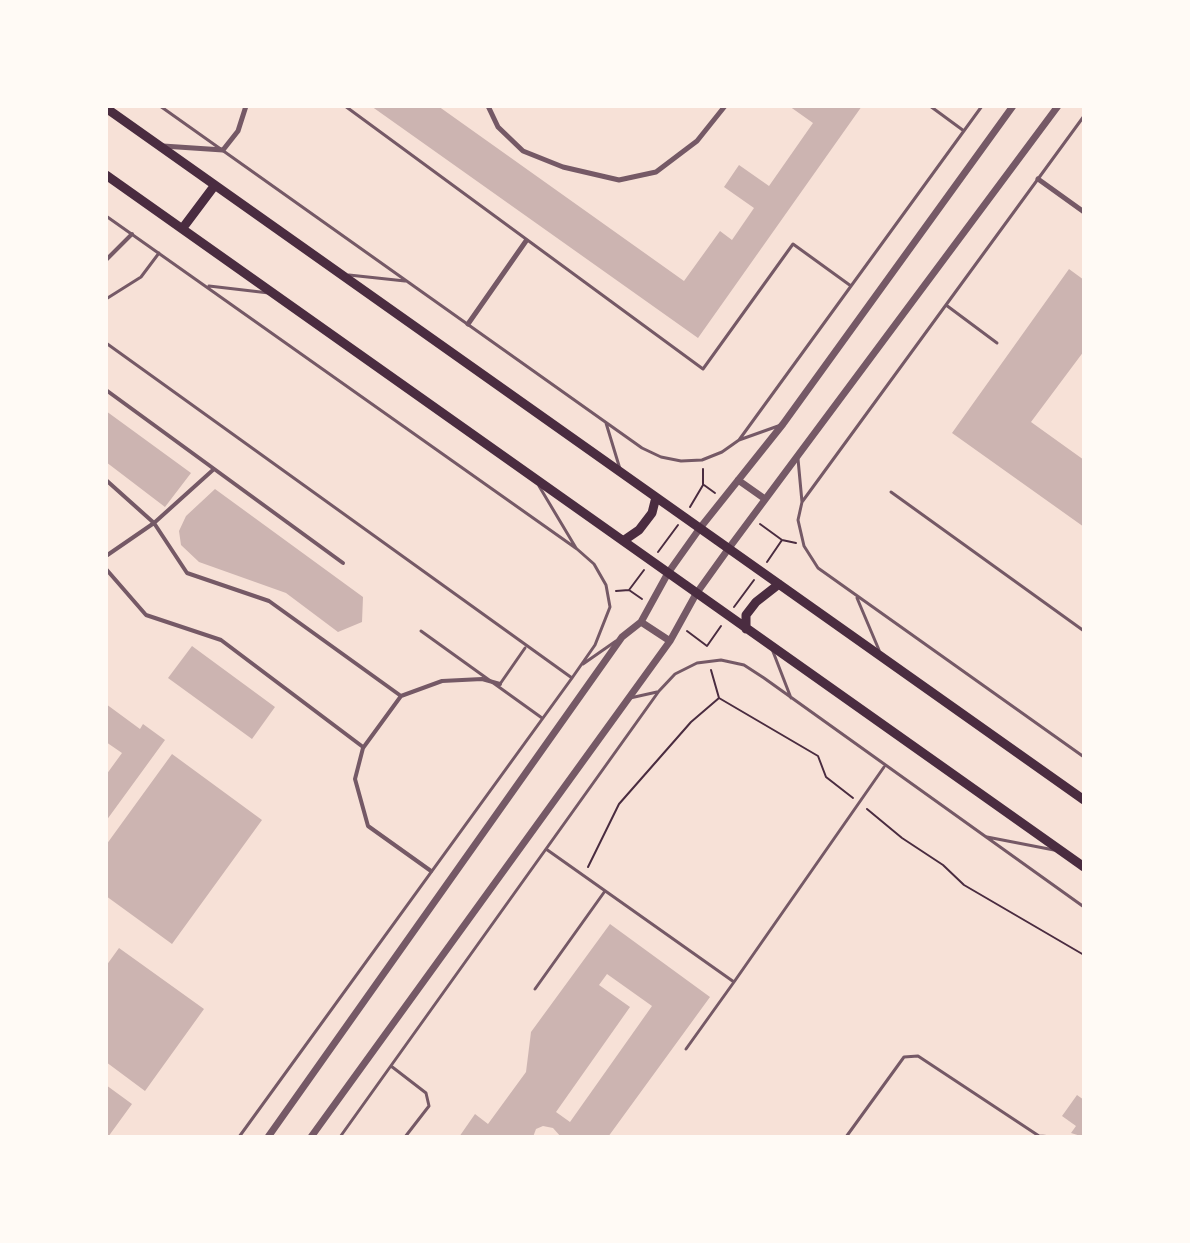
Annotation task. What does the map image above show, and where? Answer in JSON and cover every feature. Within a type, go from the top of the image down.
[{"type":"main road","points":[[106,108],[1084,800]]},
{"type":"main road","points":[[106,175],[1084,867]]},
{"type":"main road","points":[[182,229],[215,185]]},
{"type":"main road","points":[[623,541],[639,530],[652,513],[656,497]]},
{"type":"main road","points":[[746,629],[746,615],[756,602],[779,584]]},
{"type":"street","points":[[160,146],[223,150],[238,131],[246,106]]},
{"type":"street","points":[[488,106],[498,127],[523,151],[563,167],[619,180],[656,172],[697,141],[725,106]]},
{"type":"street","points":[[268,1137],[622,637],[641,622],[668,573],[700,528],[783,424],[1013,106]]},
{"type":"street","points":[[311,1137],[670,641],[696,594],[729,548],[1058,106]]},
{"type":"street","points":[[1038,179],[1084,212]]},
{"type":"street","points":[[106,260],[132,234]]},
{"type":"street","points":[[468,324],[526,241]]},
{"type":"street","points":[[106,390],[343,563]]},
{"type":"street","points":[[106,556],[154,523],[214,469]]},
{"type":"street","points":[[106,480],[154,523],[187,573],[269,601],[401,696]]},
{"type":"street","points":[[738,480],[765,499]]},
{"type":"street","points":[[106,569],[146,615],[221,640],[363,748]]},
{"type":"street","points":[[641,622],[670,641]]},
{"type":"street","points":[[431,871],[368,826],[355,779],[363,748],[401,696],[442,681],[482,679],[500,684]]},
{"type":"lane","points":[[160,106],[661,457],[681,461],[702,460],[722,452],[739,440],[783,424]]},
{"type":"lane","points":[[345,106],[703,369],[793,244],[851,286]]},
{"type":"lane","points":[[930,106],[964,131]]},
{"type":"lane","points":[[739,440],[982,106]]},
{"type":"lane","points":[[802,502],[1084,116]]},
{"type":"lane","points":[[106,216],[577,549],[594,564],[610,607],[604,625],[572,678],[239,1137]]},
{"type":"lane","points":[[106,299],[141,277],[159,253]]},
{"type":"lane","points":[[341,275],[409,282]]},
{"type":"lane","points":[[205,286],[274,294]]},
{"type":"lane","points":[[946,305],[997,343]]},
{"type":"lane","points":[[106,343],[572,678]]},
{"type":"lane","points":[[605,420],[621,473]]},
{"type":"lane","points":[[798,455],[802,502],[798,520],[804,546],[818,568],[1084,757]]},
{"type":"lane","points":[[535,479],[577,549]]},
{"type":"lane","points":[[891,492],[1084,631]]},
{"type":"lane","points":[[856,596],[882,657]]},
{"type":"lane","points":[[421,631],[500,684],[542,718]]},
{"type":"lane","points":[[580,666],[622,637]]},
{"type":"lane","points":[[770,646],[792,701]]},
{"type":"lane","points":[[500,684],[526,647]]},
{"type":"lane","points":[[340,1137],[659,691],[675,674],[708,662],[721,660],[744,665],[1084,907]]},
{"type":"lane","points":[[626,699],[659,691]]},
{"type":"lane","points":[[686,1049],[885,766]]},
{"type":"lane","points":[[983,836],[1062,851]]},
{"type":"lane","points":[[546,849],[734,982]]},
{"type":"lane","points":[[535,989],[605,891]]},
{"type":"lane","points":[[846,1137],[904,1057],[918,1056],[1039,1136],[1054,1137]]},
{"type":"lane","points":[[391,1066],[426,1093],[429,1106],[405,1137]]},
{"type":"path","points":[[607,593],[629,590],[684,517],[703,485],[702,460]]},
{"type":"path","points":[[708,662],[719,698],[818,756],[826,777],[902,838],[943,865],[964,885],[1084,955]]},
{"type":"path","points":[[584,876],[619,804],[691,722],[719,698]]},
{"type":"building","points":[[371,106],[438,106],[684,281],[720,231],[732,240],[754,208],[724,187],[739,165],[769,186],[813,123],[789,106],[862,106],[698,338]]},
{"type":"building","points":[[1069,269],[1084,280],[1084,351],[1031,422],[1084,460],[1084,527],[952,433]]},
{"type":"building","points":[[106,411],[191,473],[165,507],[106,462]]},
{"type":"building","points":[[215,489],[363,597],[362,622],[338,632],[286,593],[199,562],[181,545],[179,531],[186,516]]},
{"type":"building","points":[[192,646],[275,707],[252,739],[168,678]]},
{"type":"building","points":[[106,704],[140,729],[143,724],[165,740],[106,821],[106,775],[122,753],[106,742]]},
{"type":"building","points":[[172,754],[262,820],[172,944],[106,896],[106,845]]},
{"type":"building","points":[[610,924],[710,997],[608,1137],[561,1137],[553,1128],[543,1126],[536,1129],[533,1137],[459,1137],[475,1114],[488,1124],[526,1072],[531,1032]],"holes":[[[607,974],[652,1006],[570,1122],[556,1112],[630,1007],[599,985]]]},
{"type":"building","points":[[119,948],[204,1009],[145,1091],[106,1062],[106,966]]},
{"type":"building","points":[[106,1085],[132,1104],[108,1137],[106,1137]]},
{"type":"building","points":[[1077,1095],[1084,1100],[1084,1137],[1071,1133],[1076,1126],[1062,1116]]}]
